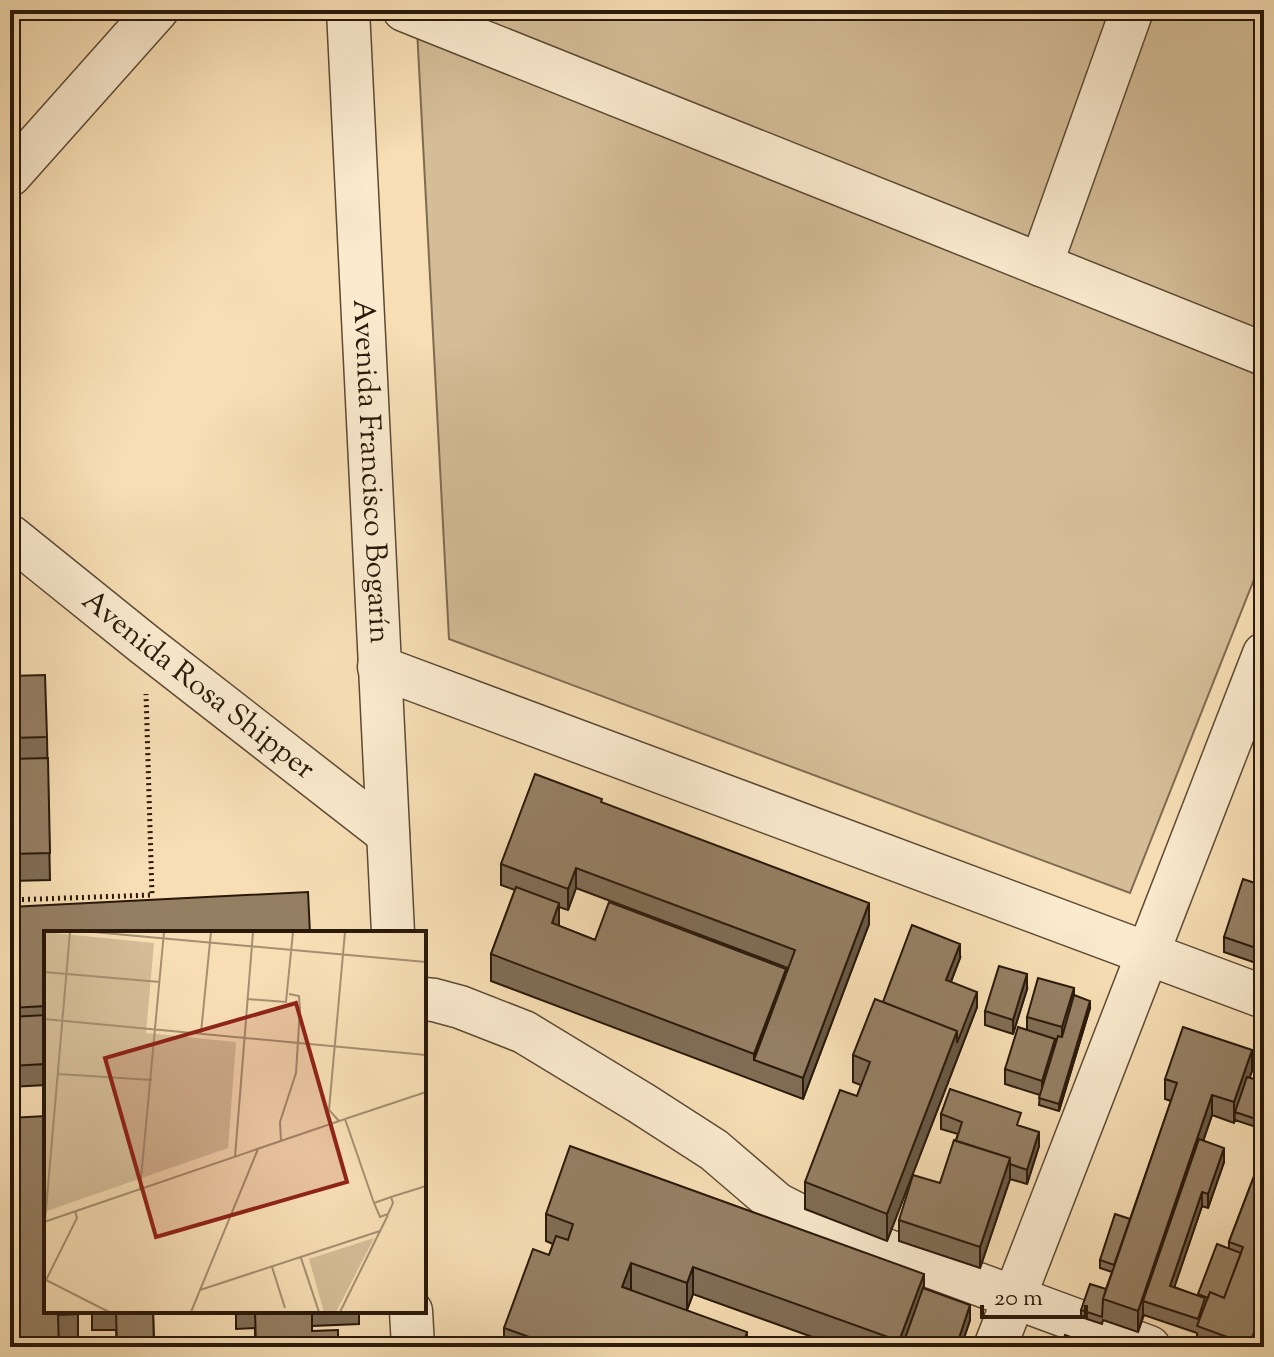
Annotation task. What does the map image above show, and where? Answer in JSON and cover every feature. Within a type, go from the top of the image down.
[{"type":"street","points":[[10,175],[157,10]]},
{"type":"street","name":"Avenida Francisco Bogarín","points":[[348,10],[393,931]]},
{"type":"street","points":[[404,10],[1264,354]]},
{"type":"street","points":[[1041,265],[1132,10]]},
{"type":"street","name":"Avenida Rosa Shipper","points":[[10,536],[388,834]]},
{"type":"street","points":[[379,667],[1264,997]]},
{"type":"street","points":[[995,1347],[1261,670]]},
{"type":"street","points":[[426,999],[460,1007],[524,1032],[714,1150],[777,1204],[818,1225],[1149,1347]]},
{"type":"street","points":[[411,1313],[413,1347]]},
{"type":"path","points":[[10,900],[152,895],[144,644]]},
{"type":"shaded area","points":[[416,10],[1264,10],[1264,554],[1130,893],[449,639]]},
{"type":"building","points":[[45,675],[47,737],[10,738],[10,676]]},
{"type":"building","points":[[48,758],[50,853],[10,854],[10,759]]},
{"type":"building","points":[[535,774],[869,903],[803,1078],[754,1060],[795,950],[576,868],[568,889],[501,864]]},
{"type":"building","points":[[1243,879],[1264,886],[1264,933],[1256,948],[1224,937]]},
{"type":"building","points":[[516,887],[559,903],[552,923],[595,940],[609,902],[786,969],[754,1054],[491,954]]},
{"type":"building","points":[[308,892],[310,931],[44,931],[44,1006],[10,1008],[10,907]]},
{"type":"building","points":[[912,925],[960,944],[946,980],[977,992],[957,1043],[957,1031],[883,1002]]},
{"type":"building","points":[[999,966],[1027,974],[1013,1020],[985,1011]]},
{"type":"building","points":[[1038,978],[1074,988],[1062,1027],[1027,1017]]},
{"type":"building","points":[[1074,995],[1090,1001],[1059,1104],[1039,1098]]},
{"type":"building","points":[[875,999],[957,1031],[887,1214],[805,1182],[840,1090],[857,1096],[870,1062],[853,1055]]},
{"type":"building","points":[[44,1015],[44,1064],[10,1066],[10,1017]]},
{"type":"building","points":[[1018,1027],[1055,1039],[1042,1081],[1005,1069]]},
{"type":"building","points":[[1183,1027],[1252,1050],[1234,1102],[1212,1095],[1138,1311],[1103,1299],[1177,1083],[1165,1079]]},
{"type":"building","points":[[1247,1077],[1264,1082],[1262,1121],[1235,1112]]},
{"type":"building","points":[[950,1089],[1021,1113],[1017,1125],[1039,1132],[1027,1170],[1010,1164],[1010,1158],[956,1141],[962,1122],[941,1114]]},
{"type":"building","points":[[44,1116],[44,1313],[78,1313],[58,1315],[59,1347],[10,1347],[10,1118]]},
{"type":"building","points":[[1199,1139],[1224,1148],[1208,1194],[1202,1192],[1170,1286],[1205,1298],[1198,1319],[1143,1301]]},
{"type":"building","points":[[954,1140],[1010,1158],[980,1247],[899,1220],[913,1175],[940,1183]]},
{"type":"building","points":[[570,1146],[924,1274],[899,1341],[693,1267],[687,1283],[631,1263],[622,1287],[747,1332],[742,1347],[557,1347],[504,1328],[533,1249],[549,1255],[556,1236],[568,1240],[573,1224],[546,1214]]},
{"type":"building","points":[[1264,1150],[1264,1284],[1256,1305],[1264,1308],[1249,1345],[1197,1326],[1210,1292],[1224,1298],[1243,1247],[1229,1242]]},
{"type":"building","points":[[1115,1214],[1130,1219],[1114,1265],[1100,1260]]},
{"type":"building","points":[[1217,1244],[1241,1253],[1224,1298],[1210,1292],[1208,1298],[1198,1294]]},
{"type":"building","points":[[1090,1284],[1106,1289],[1102,1317],[1081,1310]]},
{"type":"building","points":[[923,1288],[970,1305],[956,1347],[902,1347]]},
{"type":"building","points":[[116,1313],[153,1313],[154,1347],[117,1347]]},
{"type":"building","points":[[255,1313],[312,1313],[312,1331],[338,1330],[338,1347],[256,1347]]},
{"type":"building","points":[[1065,1335],[1098,1347],[1061,1347]]}]
